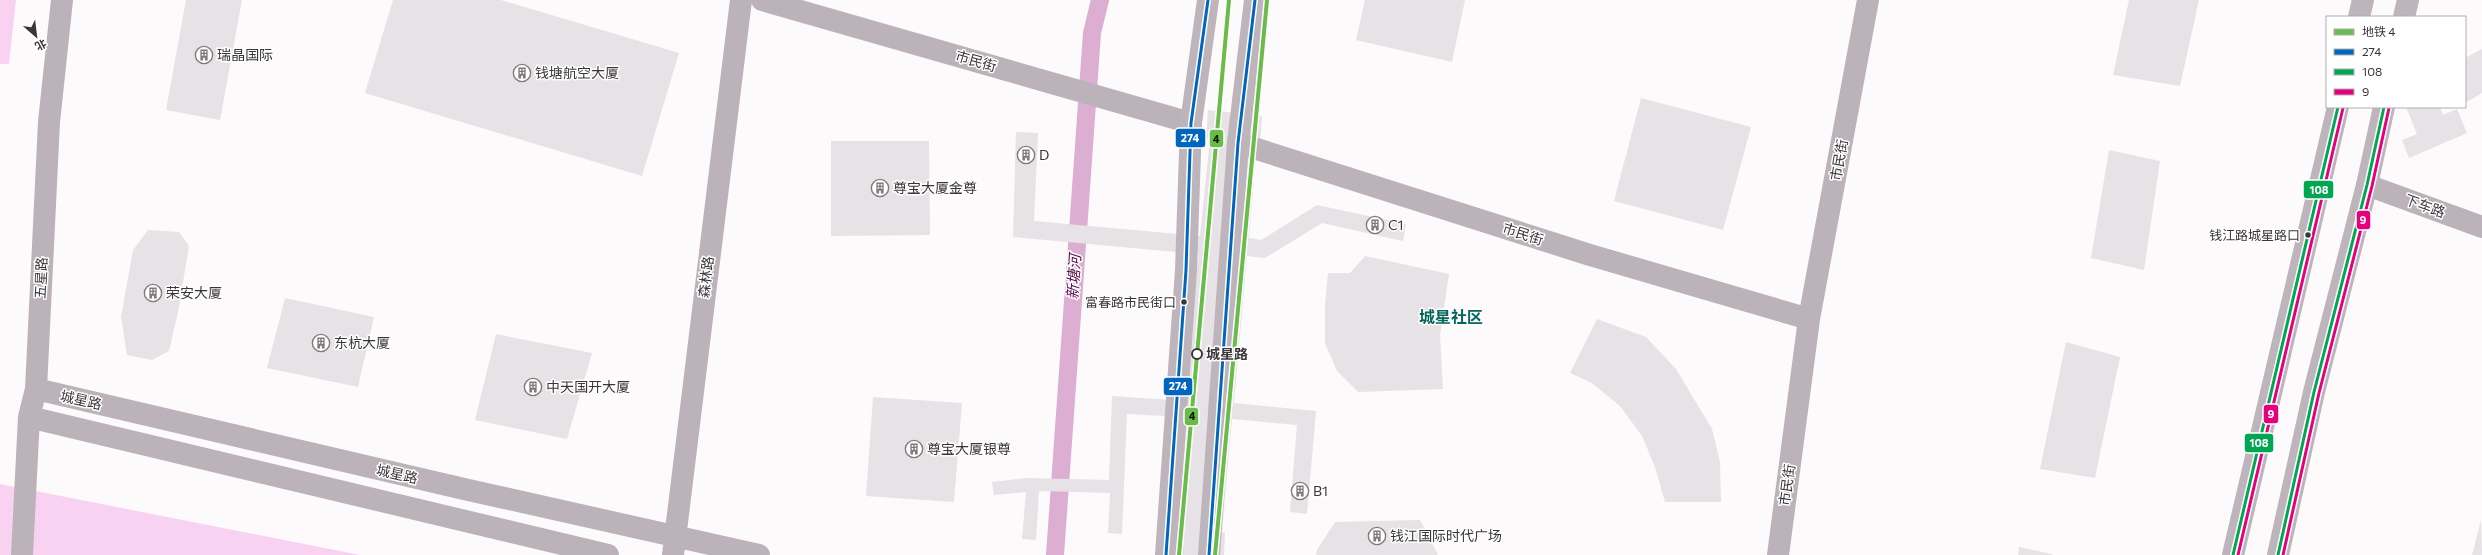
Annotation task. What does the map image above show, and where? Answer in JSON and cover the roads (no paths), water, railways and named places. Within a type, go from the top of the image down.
[{"type":"main road","points":[[1166,555],[1186,270],[1191,123],[1208,0]]},
{"type":"main road","points":[[1209,555],[1238,142],[1255,0]]},
{"type":"main road","points":[[2359,16],[2363,0]]},
{"type":"main road","points":[[2404,16],[2408,0]]},
{"type":"main road","points":[[2233,555],[2338,108]]},
{"type":"main road","points":[[2278,555],[2314,392],[2367,185],[2384,108]]},
{"type":"street","name":"五星路","points":[[22,555],[29,417],[36,389],[49,122],[62,0]]},
{"type":"street","name":"森林路","points":[[674,546],[740,0]]},
{"type":"street","name":"市民街","points":[[762,0],[1191,123]]},
{"type":"street","name":"市民街","points":[[1778,555],[1809,319],[1868,0]]},
{"type":"street","name":"市民街","points":[[1238,142],[1590,255],[1809,319]]},
{"type":"street","name":"下车路","points":[[2367,185],[2482,227]]},
{"type":"street","name":"城星路","points":[[36,389],[674,546],[759,555]]},
{"type":"street","name":"城星路","points":[[29,417],[608,555]]},
{"type":"waterway","name":"新塘河","points":[[1055,555],[1092,33],[1100,0]]},
{"type":"metro line","name":"4","points":[[1179,555],[1229,0]]},
{"type":"metro line","name":"4","points":[[1215,555],[1267,0]]},
{"type":"place","name":"瑞晶国际","points":[[204,55]]},
{"type":"place","name":"钱塘航空大厦","points":[[522,73]]},
{"type":"place","name":"D","points":[[1026,155]]},
{"type":"place","name":"尊宝大厦金尊","points":[[880,188]]},
{"type":"place","name":"C1","points":[[1375,225]]},
{"type":"place","name":"钱江路城星路口","points":[[2308,235]]},
{"type":"place","name":"荣安大厦","points":[[153,293]]},
{"type":"place","name":"富春路市民街口","points":[[1184,302]]},
{"type":"place","name":"东杭大厦","points":[[321,343]]},
{"type":"place","name":"城星路","points":[[1197,354]]},
{"type":"place","name":"中天国开大厦","points":[[533,387]]},
{"type":"place","name":"尊宝大厦银尊","points":[[914,449]]},
{"type":"place","name":"B1","points":[[1300,491]]},
{"type":"place","name":"钱江国际时代广场","points":[[1377,536]]},
{"type":"district","name":"城星社区","points":[[1451,317]]}]
